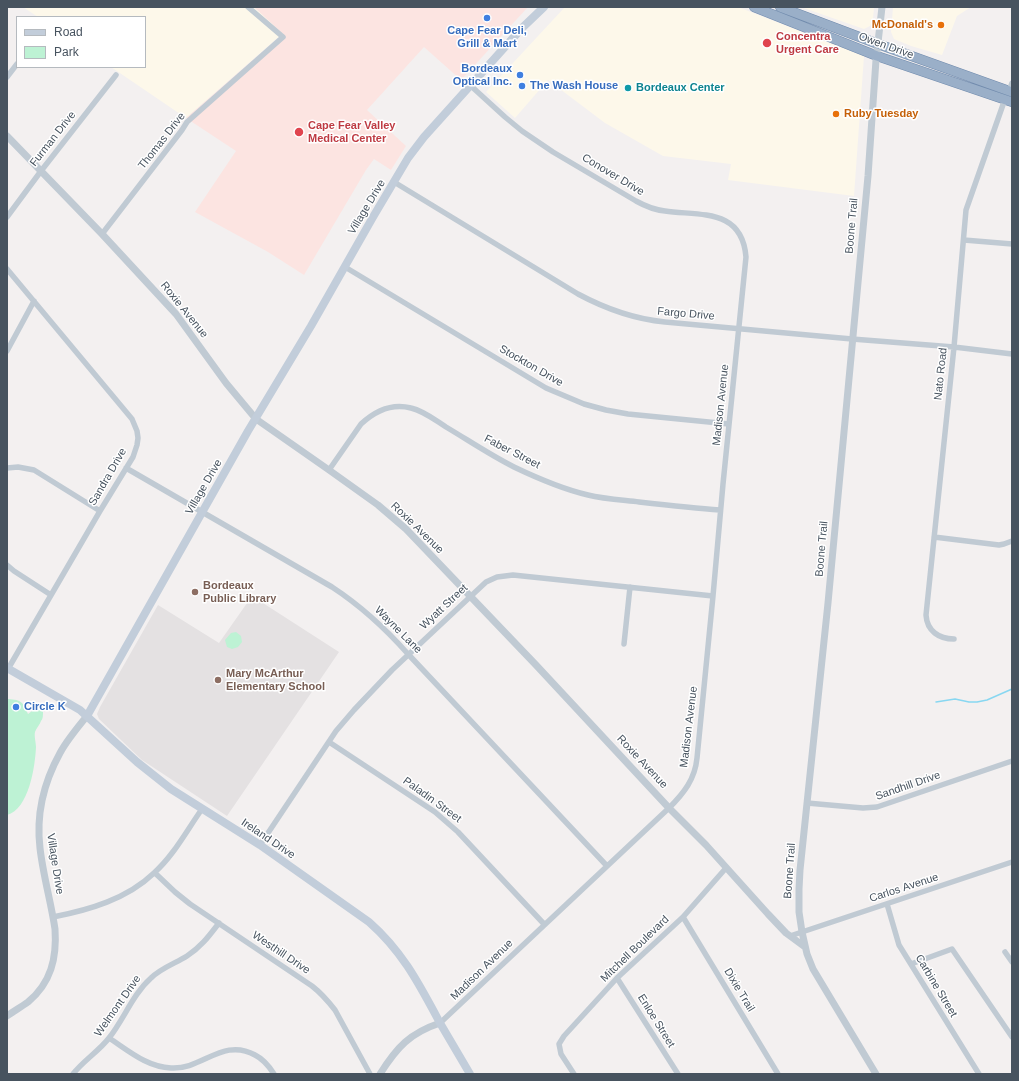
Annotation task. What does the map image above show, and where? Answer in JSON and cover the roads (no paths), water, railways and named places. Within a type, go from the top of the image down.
[{"type":"highway","name":"Owen Drive","points":[[754,7],[877,56],[1010,93]]},
{"type":"highway","name":"Owen Drive","points":[[780,7],[1010,93]]},
{"type":"main road","name":"Village Drive","points":[[87,716],[256,419],[408,158],[424,136],[471,86],[522,28],[544,7]]},
{"type":"main road","name":"Ireland Drive","points":[[8,668],[80,710],[158,780],[260,845],[381,932],[391,943],[426,995],[440,1023],[470,1074]]},
{"type":"street","name":"Thomas Drive","points":[[102,234],[187,122],[282,37],[248,7]]},
{"type":"street","name":"Boone Trail","points":[[876,1074],[814,969],[805,947],[802,932],[799,889],[867,184],[882,7]]},
{"type":"street","points":[[7,77],[16,65]]},
{"type":"street","name":"Furman Drive","points":[[7,217],[40,171],[116,75]]},
{"type":"street","name":"Conover Drive","points":[[471,86],[527,135],[636,201],[665,211],[711,215],[730,224],[740,236],[745,249],[746,257],[738,328]]},
{"type":"street","name":"Nato Road","points":[[954,639],[945,638],[934,633],[928,625],[927,620],[966,210],[1010,93]]},
{"type":"street","name":"Roxie Avenue","points":[[7,136],[102,234],[176,314],[226,383],[256,419],[378,505],[406,529],[669,808],[706,845],[768,914],[790,936],[805,947]]},
{"type":"street","name":"Fargo Drive","points":[[394,182],[578,294],[626,315],[651,320],[954,347],[1012,354]]},
{"type":"street","points":[[964,240],[1012,244]]},
{"type":"street","name":"Stockton Drive","points":[[344,267],[546,388],[564,396],[599,408],[628,414],[729,424]]},
{"type":"street","name":"Sandra Drive","points":[[7,269],[132,420],[135,424],[138,438],[133,458],[100,511],[8,668]]},
{"type":"street","points":[[7,351],[34,301]]},
{"type":"street","name":"Madison Avenue","points":[[440,1023],[669,808],[686,789],[692,779],[697,763],[738,328]]},
{"type":"street","name":"Faber Street","points":[[329,470],[366,419],[378,411],[402,407],[421,412],[491,454],[534,476],[572,490],[604,498],[720,510]]},
{"type":"street","points":[[7,468],[18,467],[34,470],[100,511]]},
{"type":"street","name":"Wayne Lane","points":[[126,468],[332,587],[350,599],[382,626],[607,866]]},
{"type":"street","points":[[934,537],[999,545],[1012,541]]},
{"type":"street","points":[[7,565],[51,595]]},
{"type":"street","name":"Wyatt Street","points":[[260,845],[336,731],[354,710],[408,654],[486,582],[496,577],[513,575],[713,596]]},
{"type":"street","points":[[624,644],[630,587]]},
{"type":"street","name":"Village Drive","points":[[7,1016],[35,995],[49,974],[54,961],[55,929],[40,847],[39,830],[42,801],[46,785],[60,752],[87,716]]},
{"type":"street","name":"Paladin Street","points":[[329,742],[435,812],[446,821],[467,840],[544,924]]},
{"type":"street","name":"Sandhill Drive","points":[[807,803],[863,808],[877,807],[1012,761]]},
{"type":"street","points":[[53,917],[88,909],[136,887],[155,873],[172,852],[202,809]]},
{"type":"street","name":"Carlos Avenue","points":[[790,936],[1012,862]]},
{"type":"street","name":"Mitchell Boulevard","points":[[574,1074],[561,1054],[559,1044],[564,1036],[617,978],[683,917],[726,868]]},
{"type":"street","name":"Westhill Drive","points":[[155,873],[190,904],[312,986],[328,1000],[370,1074]]},
{"type":"street","name":"Carbine Street","points":[[888,904],[899,945],[979,1074]]},
{"type":"street","name":"Dixie Trail","points":[[683,917],[778,1074]]},
{"type":"street","name":"Welmont Drive","points":[[73,1074],[109,1038],[137,994],[150,978],[188,955],[201,945],[219,923]]},
{"type":"street","points":[[911,964],[952,950],[1012,1036]]},
{"type":"street","points":[[1005,952],[1012,962]]},
{"type":"street","name":"Enloe Street","points":[[617,978],[678,1074]]},
{"type":"street","points":[[380,1074],[394,1053],[406,1041],[420,1031],[440,1023]]},
{"type":"street","points":[[109,1038],[144,1062],[161,1067],[187,1067],[218,1053],[230,1049],[237,1049],[259,1057],[266,1063],[274,1074]]},
{"type":"waterway","points":[[936,702],[955,699],[977,702],[987,700],[1012,689]]},
{"type":"place","name":"Cape Fear Deli, Grill & Mart","points":[[487,18]]},
{"type":"place","name":"McDonald's","points":[[941,25]]},
{"type":"place","name":"Concentra Urgent Care","points":[[767,43]]},
{"type":"place","name":"Bordeaux Optical Inc.","points":[[520,75]]},
{"type":"place","name":"The Wash House","points":[[522,86]]},
{"type":"place","name":"Bordeaux Center","points":[[628,88]]},
{"type":"place","name":"Ruby Tuesday","points":[[836,114]]},
{"type":"place","name":"Cape Fear Valley Medical Center","points":[[299,132]]},
{"type":"place","name":"Bordeaux Public Library","points":[[195,592]]},
{"type":"place","name":"Mary McArthur Elementary School","points":[[218,680]]},
{"type":"place","name":"Circle K","points":[[16,707]]}]
